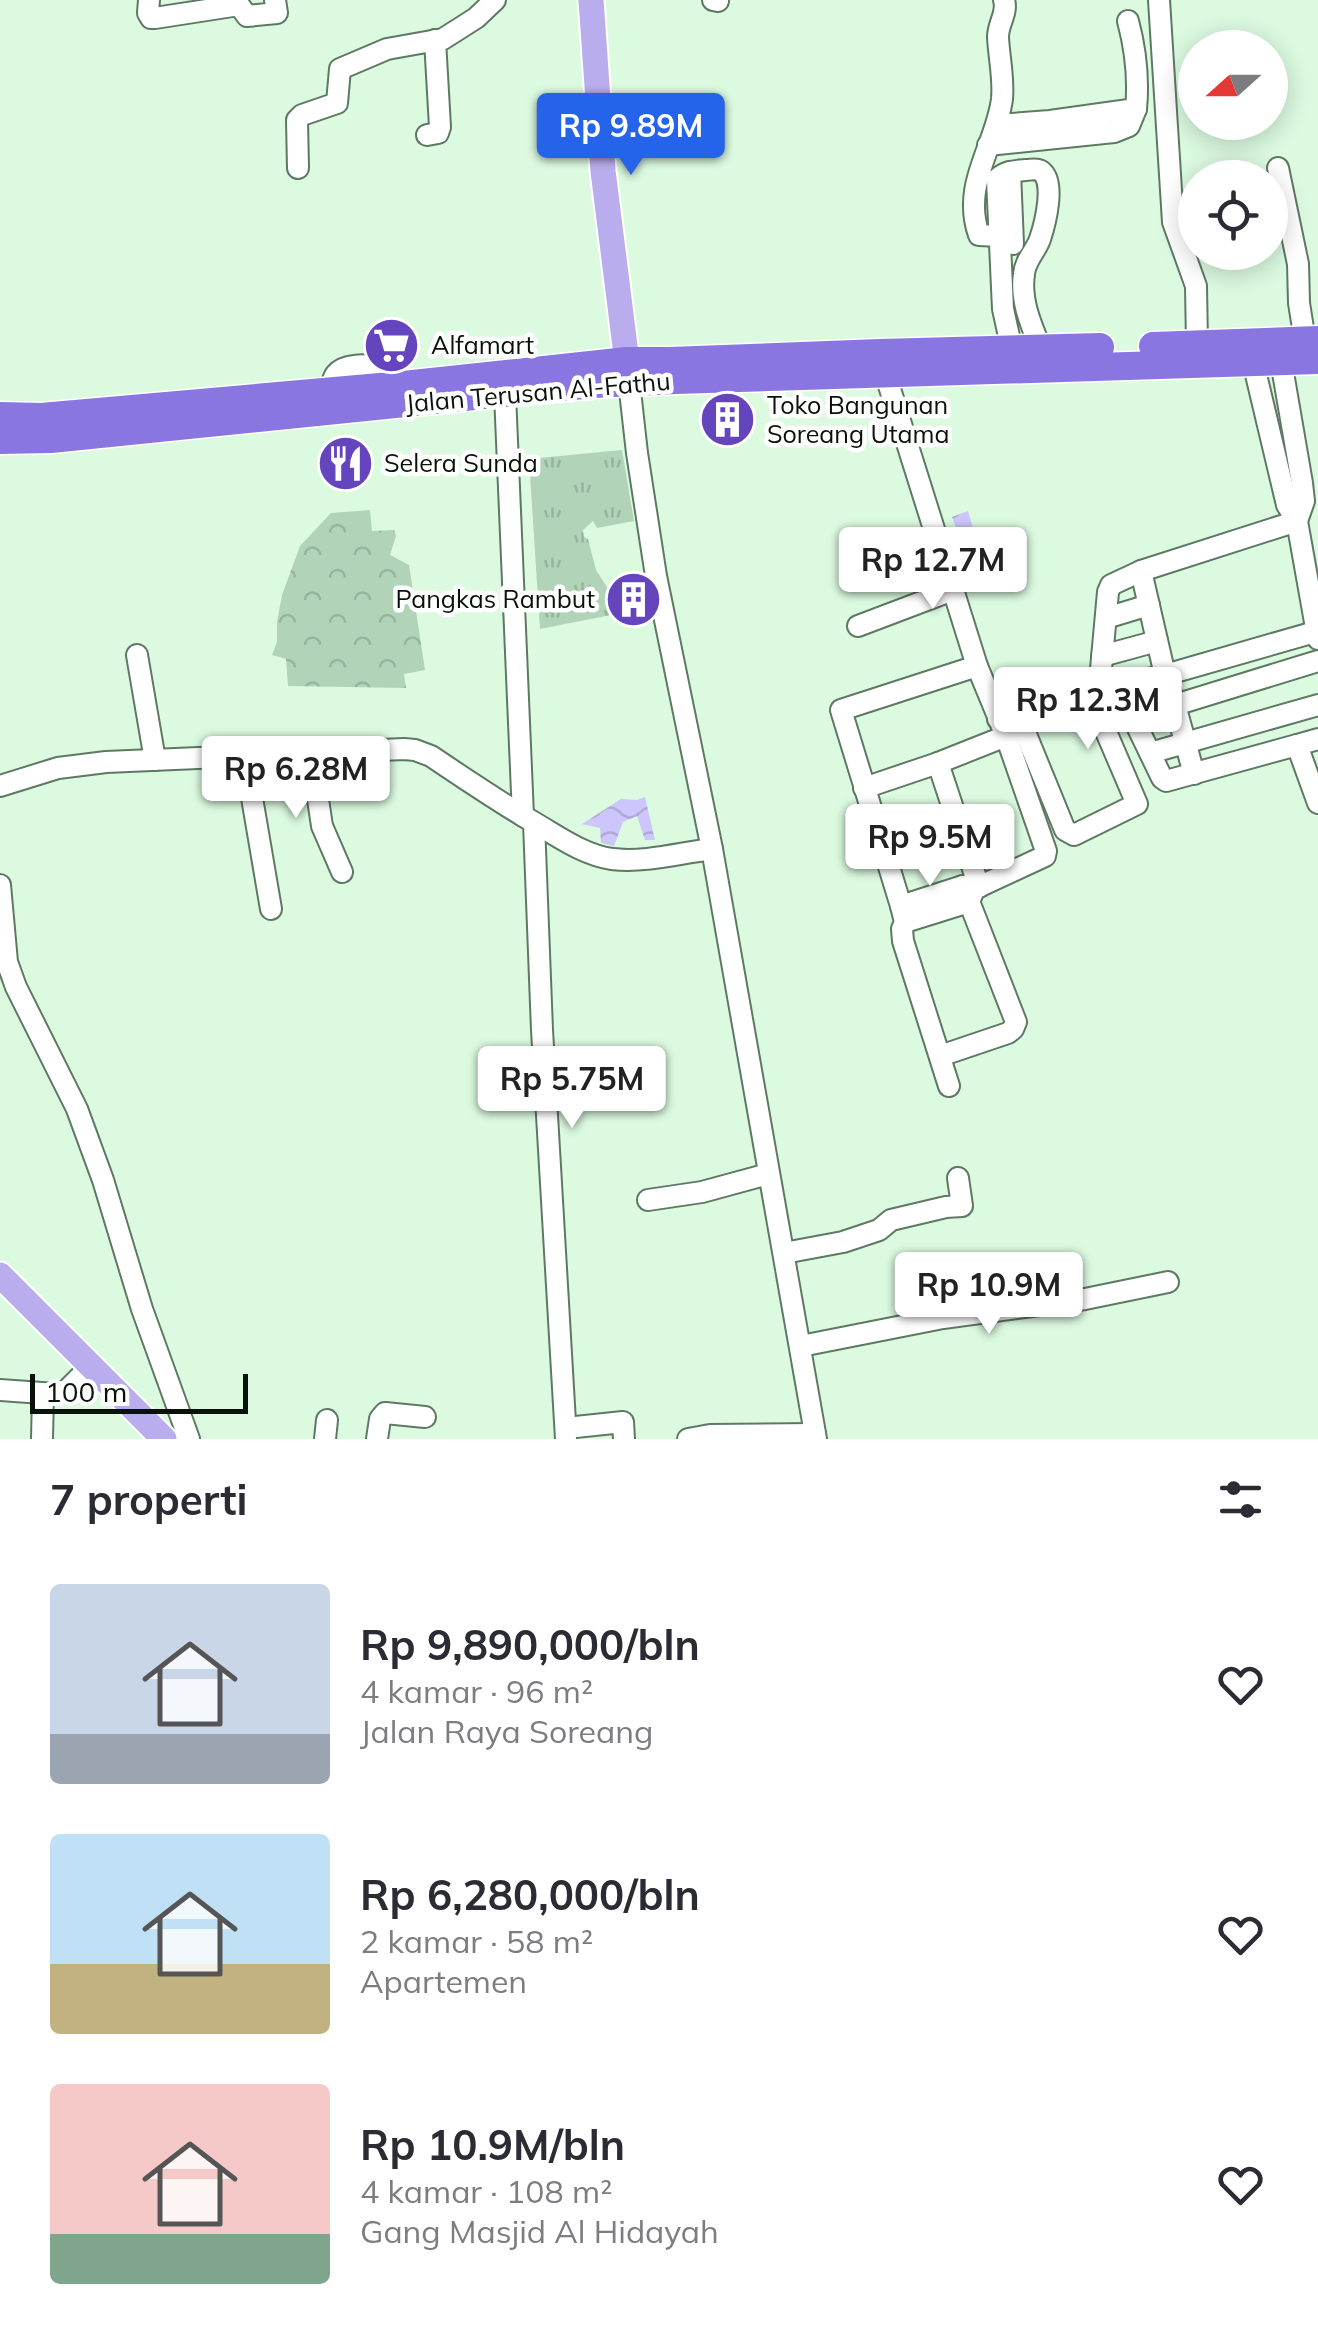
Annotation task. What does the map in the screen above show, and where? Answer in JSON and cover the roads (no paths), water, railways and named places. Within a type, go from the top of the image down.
[{"type":"highway","name":"Jalan Terusan Al-Fathu","points":[[0,440],[51,439],[504,394],[672,361],[1196,344],[1292,351]]},
{"type":"highway","name":"Jalan Terusan Al-Fathu","points":[[0,416],[41,418],[383,386],[628,371],[885,373],[1292,351]]},
{"type":"main road","points":[[591,0],[603,171],[628,371]]},
{"type":"main road","points":[[0,1276],[164,1439]]},
{"type":"street","points":[[149,0],[151,18],[239,6],[247,16],[255,17],[277,12],[275,0]]},
{"type":"street","points":[[298,168],[297,120],[337,103],[340,69],[387,49],[436,40],[458,30],[495,0]]},
{"type":"street","points":[[999,236],[979,235],[975,197],[980,163],[1002,95],[998,32],[1006,8],[1004,0]]},
{"type":"street","points":[[1159,0],[1174,227],[1197,292],[1196,344]]},
{"type":"street","points":[[992,135],[1050,121],[1136,109],[1138,75],[1128,21]]},
{"type":"street","points":[[426,135],[438,133],[440,128],[436,40]]},
{"type":"street","points":[[1012,270],[1027,260],[1039,242],[1049,204],[1048,185],[1039,170],[1004,172],[997,179],[999,236],[1042,349]]},
{"type":"street","points":[[1010,172],[1012,270],[1003,309],[1012,350]]},
{"type":"street","points":[[1112,688],[1318,634],[1297,520],[1304,501],[1292,351],[1299,303],[1298,264],[1288,216]]},
{"type":"street","points":[[628,371],[636,453],[656,576],[712,849],[815,1436],[725,1434],[688,1439]]},
{"type":"street","points":[[864,788],[938,763],[1007,722],[1073,686],[1085,687],[1136,804],[1074,834],[1065,830],[1007,722],[977,666],[885,373]]},
{"type":"street","points":[[504,394],[566,1433],[623,1422]]},
{"type":"street","points":[[1297,520],[1111,584],[1101,669],[1134,720],[1162,778],[1194,774],[1308,742],[1318,803]]},
{"type":"street","points":[[1141,571],[1165,675],[1194,774]]},
{"type":"street","points":[[858,626],[952,590]]},
{"type":"street","points":[[1106,618],[1149,605]]},
{"type":"street","points":[[1102,656],[1158,642]]},
{"type":"street","points":[[137,655],[154,760]]},
{"type":"street","points":[[1134,720],[1318,661]]},
{"type":"street","points":[[949,1086],[903,940],[903,914],[864,788],[832,713],[977,666]]},
{"type":"street","points":[[1150,753],[1318,704]]},
{"type":"street","points":[[903,914],[972,891],[1045,856],[1007,722]]},
{"type":"street","points":[[0,786],[58,768],[106,762],[416,750],[528,820],[598,856],[616,860],[712,849]]},
{"type":"street","points":[[311,753],[322,826],[342,872]]},
{"type":"street","points":[[245,757],[270,909]]},
{"type":"street","points":[[938,763],[972,891],[1016,1022],[1008,1033],[940,1056]]},
{"type":"street","points":[[0,885],[8,962],[16,986],[76,1109],[189,1439]]},
{"type":"street","points":[[648,1200],[702,1192],[768,1174]]},
{"type":"street","points":[[784,1254],[843,1242],[878,1230],[892,1220],[962,1206],[958,1178]]},
{"type":"street","points":[[801,1346],[1168,1282]]},
{"type":"street","points":[[0,1390],[65,1392],[91,1366]]},
{"type":"street","points":[[42,1394],[42,1439]]},
{"type":"street","points":[[377,1439],[385,1413],[425,1417]]},
{"type":"water","points":[[968,511],[975,536],[961,541],[952,517]]},
{"type":"water","points":[[645,797],[655,840],[645,840],[637,816],[623,822],[614,846],[601,843],[600,828],[582,824],[621,799]]},
{"type":"place","name":"Alfamart","points":[[392,345]]},
{"type":"place","name":"Toko Bangunan Soreang Utama","points":[[728,419]]},
{"type":"place","name":"Selera Sunda","points":[[345,463]]},
{"type":"place","name":"Pangkas Rambut","points":[[634,599]]}]
